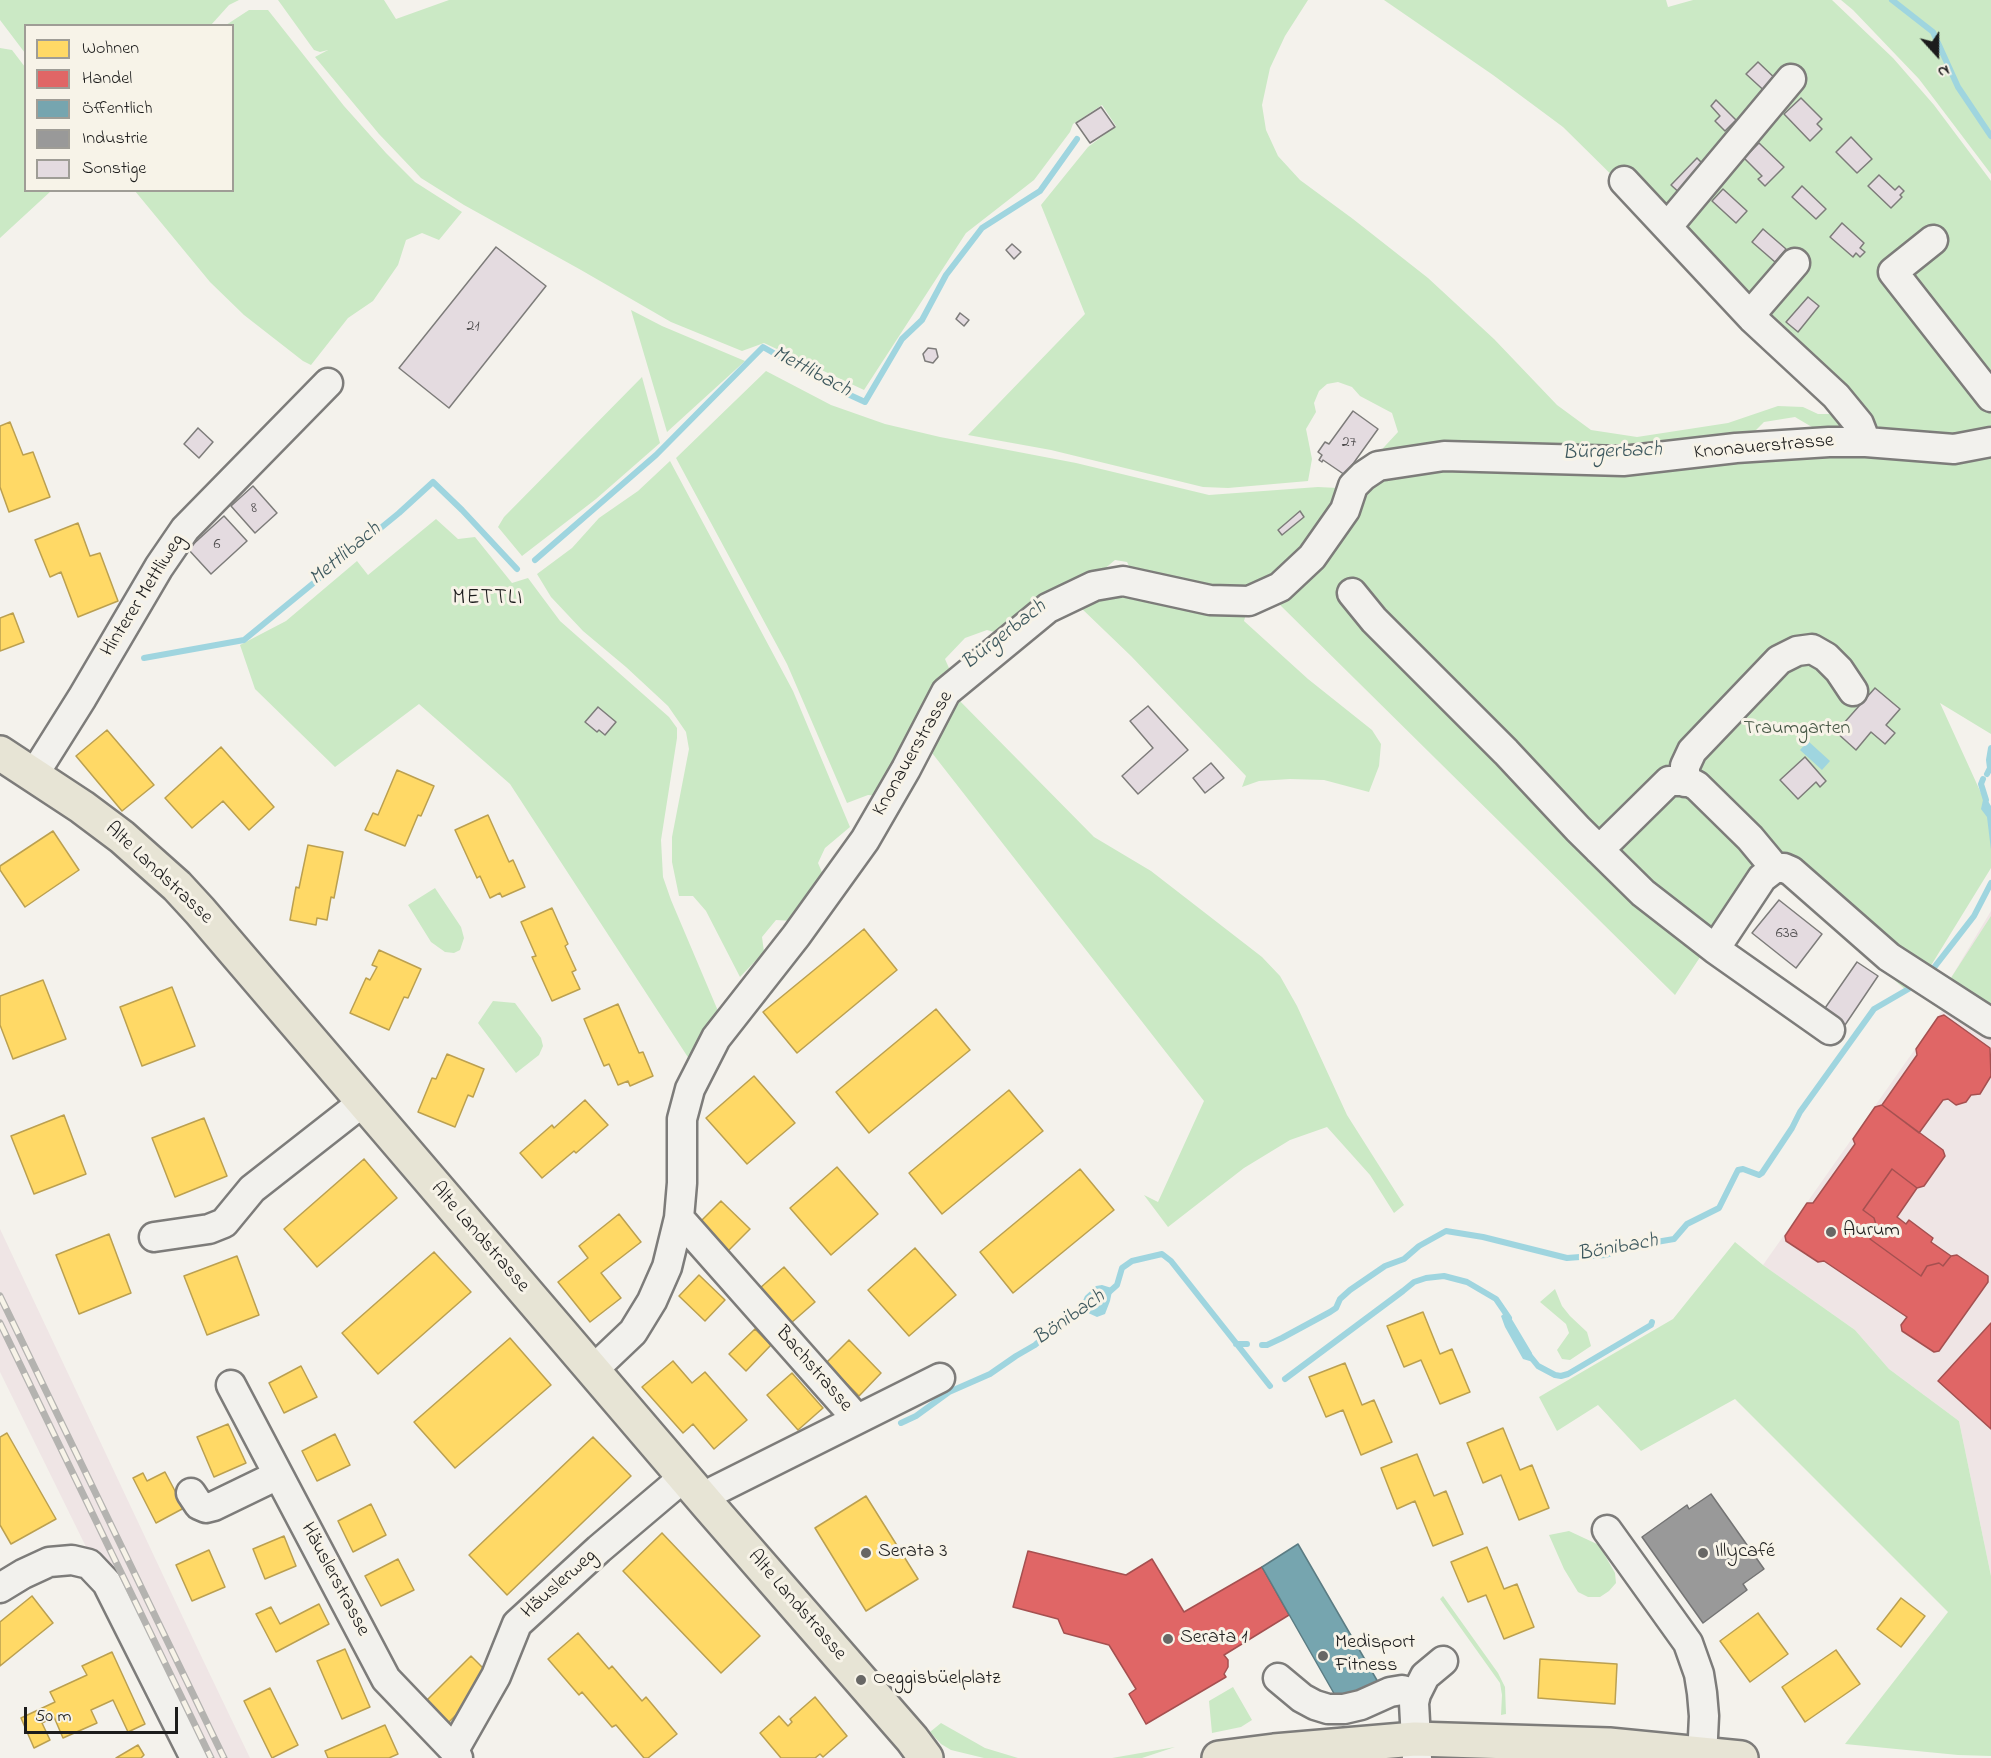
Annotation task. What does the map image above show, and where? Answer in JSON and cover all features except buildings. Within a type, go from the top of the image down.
[{"type":"main road","name":"Alte Landstrasse","points":[[0,753],[82,807],[122,837],[177,886],[926,1758]]},
{"type":"main road","points":[[1219,1758],[1274,1751],[1609,1745],[1702,1756],[1741,1758]]},
{"type":"street","points":[[1668,226],[1791,80]]},
{"type":"street","points":[[1624,182],[1754,319],[1836,396],[1859,424],[1866,442]]},
{"type":"street","points":[[1933,240],[1893,272],[1991,397]]},
{"type":"street","points":[[1754,319],[1757,308],[1795,263]]},
{"type":"street","name":"Hinterer Mettliweg","points":[[33,776],[159,567],[185,529],[328,383]]},
{"type":"street","name":"Knonauerstrasse","points":[[592,1371],[633,1332],[652,1301],[667,1267],[679,1218],[682,1183],[682,1119],[690,1089],[716,1038],[796,936],[865,840],[906,769],[946,692],[1048,608],[1094,586],[1123,581],[1210,600],[1249,601],[1280,587],[1312,557],[1345,510],[1353,486],[1378,466],[1444,456],[1623,461],[1736,448],[1829,442],[1866,442],[1954,449],[1991,442]]},
{"type":"street","points":[[1352,593],[1374,620],[1643,893],[1715,949],[1830,1030]]},
{"type":"street","points":[[1685,782],[1685,766],[1692,751],[1779,660],[1797,651],[1812,649],[1826,657],[1839,670],[1853,691]]},
{"type":"street","points":[[1599,850],[1669,781],[1688,781],[1697,786],[1750,838],[1775,868]]},
{"type":"street","points":[[1715,949],[1762,879],[1775,868],[1784,868],[1791,871],[1889,957],[1991,1023]]},
{"type":"street","points":[[154,1237],[210,1229],[224,1223],[252,1189],[363,1102]]},
{"type":"street","name":"Bachstrasse","points":[[679,1218],[857,1419],[716,1490],[694,1488]]},
{"type":"street","points":[[857,1419],[940,1378]]},
{"type":"street","name":"Häuslerstrasse","points":[[231,1385],[386,1679],[456,1754]]},
{"type":"street","points":[[191,1493],[199,1505],[206,1508],[278,1475]]},
{"type":"street","name":"Häuslerweg","points":[[456,1754],[496,1676],[517,1624],[599,1549],[694,1488]]},
{"type":"street","points":[[1607,1530],[1688,1643],[1699,1674],[1702,1693],[1702,1756]]},
{"type":"street","points":[[0,1588],[49,1562],[72,1560],[88,1564],[107,1583],[195,1758]]},
{"type":"street","points":[[1416,1749],[1414,1703],[1416,1694],[1425,1676],[1443,1661]]},
{"type":"street","points":[[1278,1678],[1302,1698],[1328,1709],[1344,1709],[1361,1705],[1390,1692],[1402,1690],[1416,1694]]},
{"type":"shaded area","points":[[1991,911],[1991,1576],[1959,1421],[1889,1369],[1855,1330],[1763,1265],[1958,988],[1949,981]]},
{"type":"shaded area","points":[[0,1229],[250,1758],[203,1758],[90,1555],[0,1372]]},
{"type":"green space","points":[[0,0],[239,0],[229,5],[212,24],[24,24],[24,52],[0,20]]},
{"type":"green space","points":[[278,0],[384,0],[396,19],[449,0],[1308,0],[1285,36],[1270,68],[1262,105],[1266,130],[1278,156],[1300,180],[1428,278],[1494,339],[1557,405],[1591,430],[1637,437],[1728,423],[1778,406],[1803,407],[1818,414],[1842,414],[1848,430],[1817,430],[1795,417],[1764,422],[1750,436],[1664,448],[1373,459],[1398,432],[1392,413],[1360,396],[1352,387],[1338,382],[1327,384],[1319,391],[1314,403],[1316,412],[1306,429],[1312,459],[1308,481],[1228,488],[1203,487],[1051,450],[968,435],[1085,314],[1041,205],[1088,147],[1116,126],[1102,105],[1073,124],[1070,132],[1034,180],[966,233],[864,390],[764,343],[742,351],[671,322],[464,205],[421,178],[379,134],[315,57],[328,50],[320,52],[314,50]]},
{"type":"green space","name":"Traumgarten","points":[[1384,0],[1666,0],[1668,7],[1693,0],[1832,0],[1893,58],[1934,105],[1991,181],[1991,734],[1940,703],[1991,815],[1991,868],[1927,972],[1918,976],[1907,991],[1761,865],[1675,995],[1277,602],[1306,584],[1358,489],[1385,471],[1866,447],[1637,200],[1563,127],[1493,75]]},
{"type":"green space","points":[[1841,0],[1991,0],[1991,174],[1919,79]]},
{"type":"green space","points":[[249,10],[268,10],[344,106],[386,153],[415,182],[462,212],[439,240],[422,233],[406,240],[398,265],[373,301],[348,318],[311,365],[244,315],[210,282],[136,192],[234,192],[234,24],[228,24]]},
{"type":"green space","points":[[0,48],[12,50],[24,66],[24,192],[50,192],[0,238]]},
{"type":"green space","points":[[631,310],[662,326],[745,361],[667,432]]},
{"type":"green space","points":[[766,371],[831,405],[885,424],[1076,463],[1209,495],[1318,487],[1338,488],[1343,494],[1298,562],[1242,593],[1133,574],[1127,562],[1115,560],[1096,576],[1001,634],[987,630],[965,638],[945,659],[952,675],[881,796],[868,795],[847,803],[787,664],[676,458]]},
{"type":"green space","points":[[642,377],[660,443],[596,499],[522,556],[498,527],[504,517]]},
{"type":"green space","points":[[670,461],[793,691],[850,827],[825,848],[818,863],[824,877],[793,921],[776,920],[762,937],[764,952],[740,977],[706,911],[693,896],[679,896],[672,862],[672,837],[689,749],[686,732],[668,706],[583,631],[551,597],[537,574],[572,548],[599,518],[638,491]]},
{"type":"green space","points":[[436,519],[458,539],[475,537],[512,583],[528,578],[560,621],[669,717],[677,728],[661,840],[663,877],[721,1018],[693,1065],[510,784],[419,704],[335,767],[255,689],[240,645],[286,621],[357,561],[368,575]]},
{"type":"green space","points":[[1107,592],[1249,604],[1244,621],[1308,679],[1372,730],[1381,744],[1379,766],[1369,792],[1324,780],[1259,781],[1242,787],[1246,776],[1131,656],[1079,606]]},
{"type":"green space","points":[[953,694],[1094,837],[1151,871],[1262,957],[1280,976],[1297,1006],[1347,1115],[1404,1205],[1394,1213],[1370,1175],[1327,1127],[1290,1140],[1244,1168],[1168,1227],[1144,1195],[1158,1202],[1204,1101],[925,744]]},
{"type":"green space","points":[[435,888],[461,927],[464,938],[460,950],[454,953],[445,952],[431,942],[408,905]]},
{"type":"green space","points":[[1991,916],[1991,1009],[1949,981]]},
{"type":"green space","points":[[493,1001],[515,1003],[541,1038],[543,1046],[539,1055],[516,1073],[478,1023]]},
{"type":"green space","points":[[1735,1242],[1763,1265],[1855,1330],[1889,1369],[1959,1421],[1991,1576],[1991,1756],[1845,1744],[1948,1612],[1735,1399],[1641,1451],[1598,1405],[1557,1431],[1539,1397],[1673,1319]]},
{"type":"green space","points":[[1555,1289],[1562,1306],[1587,1332],[1591,1346],[1570,1360],[1562,1359],[1557,1350],[1569,1333],[1566,1324],[1540,1302]]},
{"type":"green space","points":[[1569,1531],[1599,1545],[1615,1573],[1616,1583],[1600,1597],[1588,1597],[1578,1592],[1564,1569],[1549,1535]]},
{"type":"green space","points":[[1443,1596],[1498,1673],[1505,1687],[1506,1714],[1501,1715],[1500,1683],[1440,1599]]},
{"type":"green space","points":[[1233,1687],[1252,1720],[1241,1727],[1212,1733],[1209,1701]]},
{"type":"green space","points":[[941,1723],[985,1748],[1018,1758],[984,1758],[951,1750],[941,1744],[930,1732]]},
{"type":"green space","points":[[1175,1747],[1142,1758],[1112,1758]]},
{"type":"water","points":[[1808,741],[1830,761],[1822,770],[1800,750]]},
{"type":"water","points":[[1983,800],[1988,801],[1991,806],[1991,850],[1987,817],[1981,809]]},
{"type":"water","name":"Bönibach","points":[[1102,1285],[1115,1289],[1112,1291],[1105,1314],[1097,1317],[1086,1312],[1079,1314],[1085,1296],[1096,1286]]},
{"type":"water","points":[[1507,1311],[1532,1353],[1533,1362],[1523,1359],[1505,1327],[1501,1316]]},
{"type":"waterway","name":"Bönibach","points":[[1892,0],[1933,32],[1958,87],[1991,136]]},
{"type":"waterway","name":"Mettlibach","points":[[535,560],[656,455],[763,347],[865,402],[902,339],[922,320],[946,275],[982,228],[1040,191],[1077,139]]},
{"type":"waterway","name":"Mettlibach","points":[[144,658],[244,640],[399,513],[433,482],[517,569]]},
{"type":"waterway","name":"Bönibach","points":[[1987,774],[1990,768],[1991,748]]},
{"type":"waterway","name":"Bönibach","points":[[1983,779],[1981,784],[1986,800]]},
{"type":"waterway","name":"Bönibach","points":[[1929,974],[1974,916],[1991,883]]},
{"type":"waterway","name":"Bönibach","points":[[1262,1345],[1282,1338],[1330,1312],[1350,1290],[1385,1266],[1404,1259],[1419,1246],[1446,1231],[1483,1237],[1567,1258],[1606,1255],[1627,1247],[1674,1239],[1687,1224],[1719,1208],[1738,1170],[1743,1169],[1759,1175],[1762,1173],[1800,1112],[1874,1009],[1917,984]]},
{"type":"waterway","name":"Bönibach","points":[[1108,1293],[1117,1285],[1122,1268],[1132,1261],[1162,1254],[1171,1261],[1270,1386]]},
{"type":"waterway","name":"Bönibach","points":[[1285,1379],[1414,1282],[1426,1278],[1444,1276],[1467,1282],[1496,1299],[1509,1318]]},
{"type":"waterway","name":"Bönibach","points":[[901,1423],[916,1416],[949,1392],[990,1374],[1035,1345],[1059,1324],[1085,1309]]},
{"type":"waterway","name":"Bönibach","points":[[1530,1356],[1538,1366],[1561,1376],[1651,1325],[1652,1322]]},
{"type":"waterway","name":"Bönibach","points":[[1236,1344],[1247,1344]]},
{"type":"railway","points":[[0,1296],[224,1758]]},
{"type":"railway","points":[[0,1323],[211,1758]]},
{"type":"place","name":"Aurum","points":[[1831,1232]]},
{"type":"place","name":"Serata 3","points":[[866,1553]]},
{"type":"place","name":"Illycafé","points":[[1703,1553]]},
{"type":"place","name":"Serata 1","points":[[1168,1639]]},
{"type":"place","name":"Medisport Fitness","points":[[1323,1656]]},
{"type":"place","name":"Oeggisbüelplatz","points":[[861,1680]]},
{"type":"district","name":"METTLI","points":[[488,600]]},
{"type":"water label","name":"Bürgerbach","points":[[1612,453]]},
{"type":"water label","name":"Bürgerbach","points":[[1005,636]]}]
